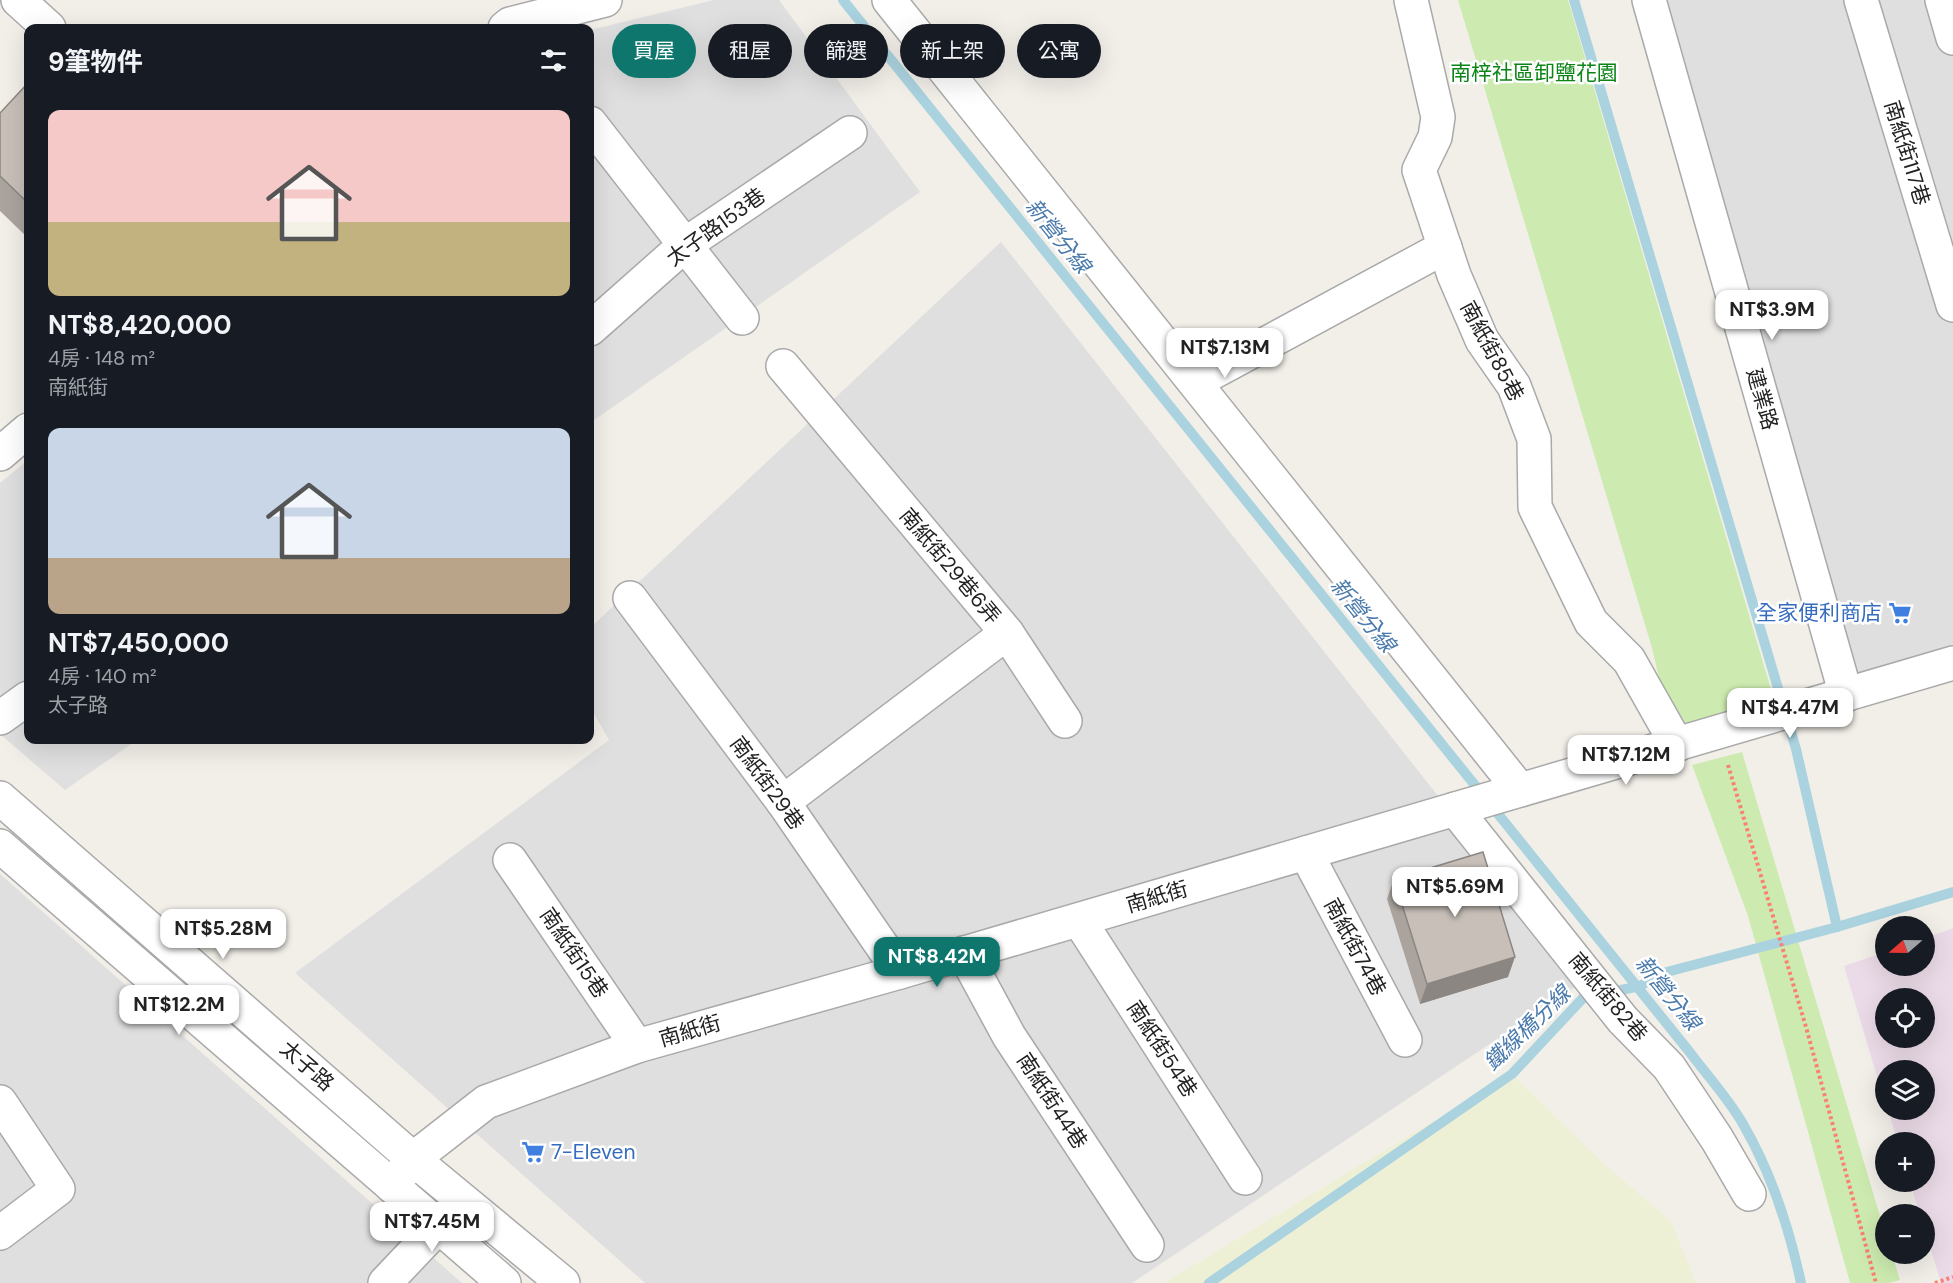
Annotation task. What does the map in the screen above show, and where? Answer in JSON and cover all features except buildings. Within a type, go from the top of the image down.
[{"type":"street","points":[[18,0],[45,24]]},
{"type":"street","points":[[517,24],[567,4],[605,0]]},
{"type":"street","points":[[889,0],[1520,790]]},
{"type":"street","name":"南紙街85巷","points":[[1411,0],[1438,117],[1435,138],[1419,170],[1454,275],[1482,340],[1514,386],[1534,439],[1535,507],[1591,622],[1629,660],[1677,745]]},
{"type":"street","name":"建業路","points":[[1649,0],[1846,695]]},
{"type":"street","name":"南紙街117巷","points":[[1861,0],[1953,305]]},
{"type":"street","points":[[1942,0],[1953,38]]},
{"type":"street","points":[[594,128],[742,318]]},
{"type":"street","name":"太子路153巷","points":[[594,325],[686,244],[850,133]]},
{"type":"street","points":[[1195,382],[1445,247]]},
{"type":"street","name":"南紙街29巷6弄","points":[[783,366],[1007,633],[783,802]]},
{"type":"street","points":[[0,454],[24,433]]},
{"type":"street","name":"南紙街29巷","points":[[630,598],[783,802],[900,972]]},
{"type":"street","points":[[1007,633],[1065,721]]},
{"type":"street","name":"南紙街","points":[[392,1186],[413,1160],[486,1102],[637,1046],[900,972],[1718,734],[1953,663]]},
{"type":"street","points":[[0,718],[24,701]]},
{"type":"street","name":"太子路","points":[[0,798],[413,1160],[563,1283]]},
{"type":"street","name":"南紙街82巷","points":[[1455,809],[1623,1020],[1669,1067],[1717,1139],[1749,1194]]},
{"type":"street","name":"太子路","points":[[0,846],[504,1283]]},
{"type":"street","name":"南紙街74巷","points":[[1306,853],[1405,1040]]},
{"type":"street","name":"南紙街15巷","points":[[510,860],[637,1046]]},
{"type":"street","name":"南紙街54巷","points":[[1078,920],[1245,1178]]},
{"type":"street","name":"南紙街44巷","points":[[964,953],[1009,1036],[1147,1245]]},
{"type":"street","points":[[0,1102],[58,1189],[0,1233]]},
{"type":"street","points":[[385,1283],[440,1226]]},
{"type":"path","points":[[1718,734],[1787,964],[1876,1283]]},
{"type":"path","points":[[1935,1283],[1953,1277]]},
{"type":"shaded area","points":[[714,0],[779,0],[804,34],[804,78],[836,78],[920,192],[594,420],[594,29],[612,25],[612,78],[696,78],[696,24],[615,24]]},
{"type":"shaded area","points":[[1638,0],[1953,0],[1953,674],[1846,695]]},
{"type":"shaded area","points":[[1001,242],[1584,981],[1132,1283],[645,1283],[295,973],[609,740],[594,714],[594,624]]},
{"type":"shaded area","points":[[24,463],[24,744],[131,744],[65,790],[0,734],[0,483]]},
{"type":"shaded area","points":[[0,874],[462,1283],[0,1283]]},
{"type":"shaded area","points":[[1953,928],[1953,1283],[1941,1283],[1935,1263],[1935,1204],[1917,1204],[1913,1192],[1935,1192],[1935,1132],[1895,1132],[1891,1120],[1935,1120],[1935,1060],[1875,1060],[1875,1070],[1844,966],[1875,955],[1875,976],[1935,976],[1935,934]]},
{"type":"green space","name":"南梓社區卸鹽花園","points":[[1458,0],[1568,0],[1775,703],[1673,738],[1652,648]]},
{"type":"green space","points":[[1742,752],[1876,1204],[1875,1264],[1895,1264],[1900,1280],[1889,1283],[1850,1283],[1748,916],[1692,765]]},
{"type":"green space","points":[[1512,1074],[1603,1163],[1671,1221],[1696,1283],[1164,1283]]},
{"type":"waterway","name":"新營分線","points":[[843,0],[1724,1095],[1743,1124],[1763,1162],[1785,1221],[1801,1283]]},
{"type":"waterway","points":[[1574,0],[1796,749],[1837,927]]},
{"type":"waterway","name":"鐵線橋分線","points":[[1209,1283],[1512,1074],[1583,998],[1640,986],[1663,973],[1837,927],[1953,892]]},
{"type":"place","name":"全家便利商店","points":[[1900,613]]},
{"type":"place","name":"7-Eleven","points":[[533,1152]]}]
